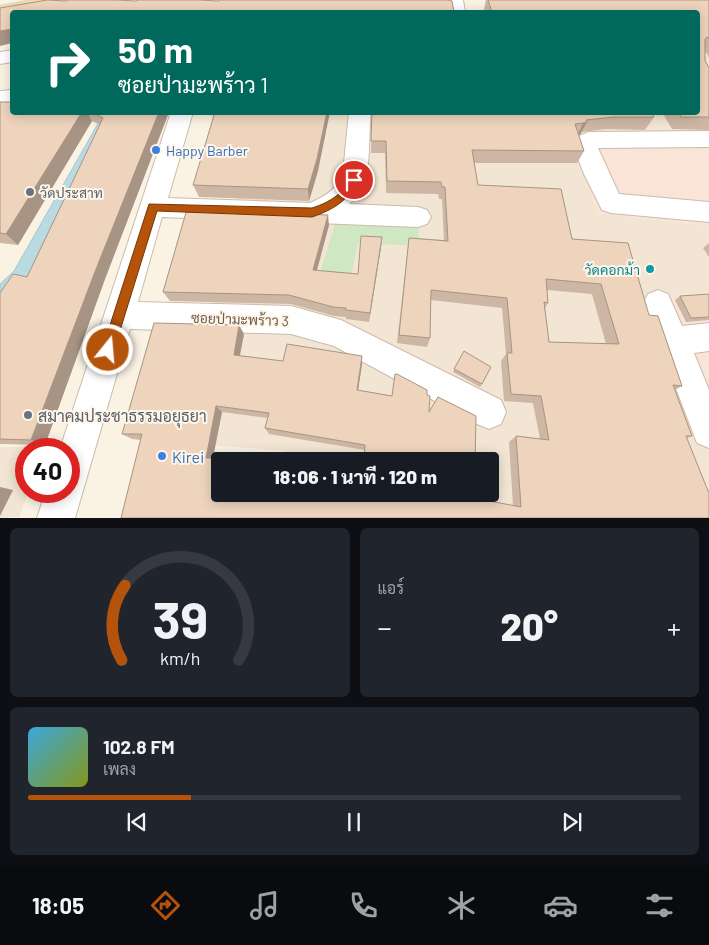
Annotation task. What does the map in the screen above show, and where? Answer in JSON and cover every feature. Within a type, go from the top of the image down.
[{"type":"main road","points":[[0,11],[62,0]]},
{"type":"street","points":[[80,440],[181,115]]},
{"type":"street","points":[[312,212],[325,208],[345,195],[354,180],[360,115]]},
{"type":"street","points":[[709,139],[658,130],[584,142],[596,174],[611,203],[709,212]]},
{"type":"street","points":[[153,207],[312,212],[418,218]]},
{"type":"street","points":[[658,303],[709,431]]},
{"type":"street","name":"ซอยป่ามะพร้าว 3","points":[[119,314],[292,320],[341,334],[489,412]]},
{"type":"street","points":[[674,342],[709,337]]},
{"type":"street","points":[[56,518],[60,503]]},
{"type":"shaded area","points":[[700,36],[709,36],[709,134],[597,213],[709,226],[709,292],[669,296],[706,378],[709,378],[709,517],[429,502],[499,502],[499,452],[286,452],[184,443],[254,117],[209,115],[700,115]]},
{"type":"shaded area","points":[[709,134],[709,226],[597,213],[571,137]]},
{"type":"shaded area","points":[[709,292],[709,378],[706,378],[669,295]]},
{"type":"shaded area","points":[[0,447],[15,447],[15,503],[24,503],[19,517],[0,518]]},
{"type":"green space","points":[[338,215],[418,219],[419,246],[358,243],[351,278],[324,274],[321,269]]},
{"type":"water","points":[[103,115],[119,115],[38,268],[0,305],[0,284],[14,271]]},
{"type":"building","points":[[47,0],[448,0],[452,1],[454,10],[10,10],[10,29],[0,31],[0,8]]},
{"type":"building","points":[[488,0],[709,0],[709,38],[705,39],[705,61],[709,68],[709,117],[681,117],[680,115],[700,115],[700,10],[491,10]]},
{"type":"building","points":[[0,102],[10,102],[10,115],[80,115],[6,234],[0,233]]},
{"type":"building","points":[[98,115],[158,115],[96,269],[32,438],[0,439],[0,293],[13,274],[27,277],[103,118]]},
{"type":"building","points":[[214,115],[326,115],[317,159],[308,189],[193,185]]},
{"type":"building","points":[[372,115],[653,115],[654,117],[614,117],[586,120],[587,122],[575,124],[584,151],[472,150],[478,185],[561,189],[572,239],[628,243],[649,315],[658,316],[682,386],[673,385],[692,436],[686,436],[709,491],[709,518],[121,518],[142,434],[122,434],[154,323],[239,325],[234,355],[283,361],[287,344],[362,356],[357,390],[392,396],[395,374],[397,374],[427,390],[427,395],[430,396],[429,412],[438,397],[476,416],[475,452],[365,452],[365,445],[265,428],[269,413],[216,406],[206,458],[211,458],[211,502],[495,502],[521,507],[516,436],[549,440],[541,396],[511,394],[507,353],[512,353],[507,298],[431,290],[430,338],[399,335],[409,238],[448,241],[445,187],[442,187],[441,182],[387,181],[386,141],[371,141]],"holes":[[[546,279],[601,284],[619,344],[549,342],[544,302],[548,303]]]},
{"type":"building","points":[[187,209],[328,215],[313,270],[358,274],[361,236],[382,237],[370,313],[346,310],[346,308],[333,307],[289,295],[163,292]]},
{"type":"building","points":[[709,294],[709,317],[691,318],[680,296]]},
{"type":"building","points":[[464,351],[491,367],[482,384],[454,369]]},
{"type":"place","name":"Happy Barber","points":[[156,150]]},
{"type":"place","name":"วัดประสาท","points":[[30,192]]},
{"type":"place","name":"วัดคอกม้า","points":[[650,269]]},
{"type":"place","name":"สมาคมประชาธรรมอยุธยา","points":[[28,415]]},
{"type":"place","name":"Kirei","points":[[162,456]]},
{"type":"route","points":[[108,350],[153,207],[312,212],[325,208],[345,195],[354,180]]}]
